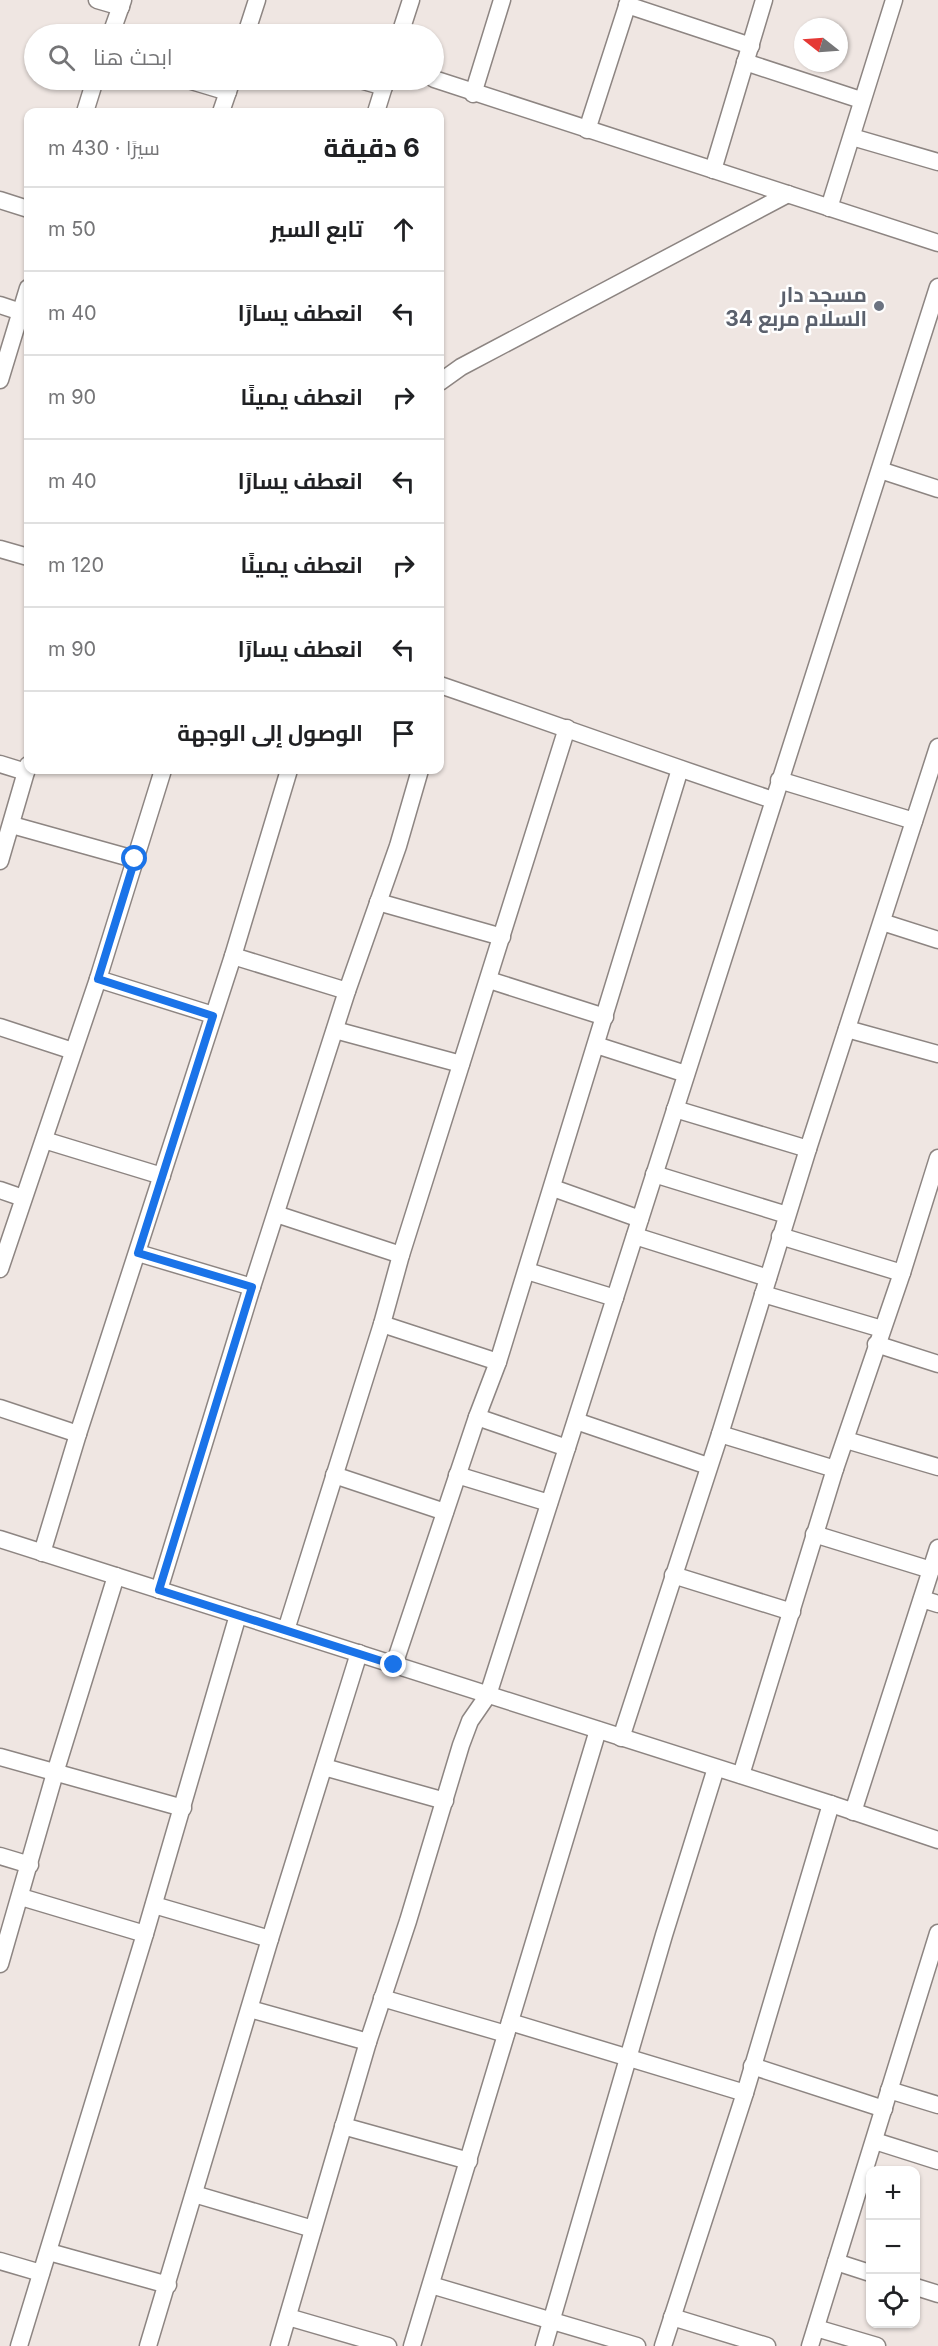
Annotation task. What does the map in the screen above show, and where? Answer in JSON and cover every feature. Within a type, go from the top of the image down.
[{"type":"street","points":[[97,0],[122,4],[115,24]]},
{"type":"street","points":[[249,24],[257,0]]},
{"type":"street","points":[[403,24],[411,0]]},
{"type":"street","points":[[473,94],[502,0]]},
{"type":"street","points":[[713,170],[764,0]]},
{"type":"street","points":[[829,207],[894,0]]},
{"type":"street","points":[[587,130],[628,3],[751,46]]},
{"type":"street","points":[[745,62],[861,100]]},
{"type":"street","points":[[444,83],[938,243]]},
{"type":"street","points":[[86,108],[92,90]]},
{"type":"street","points":[[222,108],[229,90]]},
{"type":"street","points":[[377,108],[383,90]]},
{"type":"street","points":[[852,137],[938,162]]},
{"type":"street","points":[[444,379],[461,367],[788,194]]},
{"type":"street","points":[[0,200],[24,208]]},
{"type":"street","points":[[279,2346],[368,2042],[445,1801],[460,1745],[470,1721],[488,1695],[938,287]]},
{"type":"street","points":[[0,380],[24,302]]},
{"type":"street","points":[[0,305],[21,312]]},
{"type":"street","points":[[880,470],[938,489]]},
{"type":"street","points":[[0,549],[24,556]]},
{"type":"street","points":[[444,692],[567,728],[680,770],[773,800]]},
{"type":"street","points":[[286,1630],[567,728]]},
{"type":"street","points":[[621,1738],[914,821],[933,776],[938,747]]},
{"type":"street","points":[[0,764],[24,768]]},
{"type":"street","points":[[394,1665],[457,1475],[498,1362],[680,770]]},
{"type":"street","points":[[0,861],[25,774]]},
{"type":"street","points":[[0,1269],[98,979],[162,774]]},
{"type":"street","points":[[42,1553],[78,1434],[233,956],[288,774]]},
{"type":"street","points":[[159,1590],[252,1287],[347,991],[398,846],[419,774]]},
{"type":"street","points":[[779,780],[914,821]]},
{"type":"street","points":[[12,825],[135,859]]},
{"type":"street","points":[[378,902],[502,937]]},
{"type":"street","points":[[882,922],[938,940]]},
{"type":"street","points":[[233,956],[347,991]]},
{"type":"street","points":[[98,979],[213,1016]]},
{"type":"street","points":[[489,980],[605,1017]]},
{"type":"street","points":[[0,1027],[73,1051]]},
{"type":"street","points":[[847,1029],[938,1054]]},
{"type":"street","points":[[335,1030],[461,1064]]},
{"type":"street","points":[[596,1045],[686,1074]]},
{"type":"street","points":[[675,1109],[808,1149]]},
{"type":"street","points":[[44,1140],[162,1176]]},
{"type":"street","points":[[741,1775],[835,1469],[879,1337],[932,1197],[938,1158]]},
{"type":"street","points":[[654,1174],[787,1215]]},
{"type":"street","points":[[552,1188],[938,1364]]},
{"type":"street","points":[[0,1190],[23,1198]]},
{"type":"street","points":[[276,1214],[401,1255]]},
{"type":"street","points":[[780,1236],[902,1273]]},
{"type":"street","points":[[138,1253],[252,1287]]},
{"type":"street","points":[[527,1271],[615,1298]]},
{"type":"street","points":[[382,1324],[498,1362]]},
{"type":"street","points":[[0,1408],[78,1434]]},
{"type":"street","points":[[477,1418],[567,1448]]},
{"type":"street","points":[[576,1421],[708,1466]]},
{"type":"street","points":[[720,1434],[835,1469]]},
{"type":"street","points":[[846,1440],[938,1467]]},
{"type":"street","points":[[334,1475],[445,1512]]},
{"type":"street","points":[[457,1475],[549,1503]]},
{"type":"street","points":[[814,1534],[931,1570]]},
{"type":"street","points":[[0,1539],[938,1840]]},
{"type":"street","points":[[853,1812],[930,1601],[931,1570],[938,1548]]},
{"type":"street","points":[[673,1575],[792,1612]]},
{"type":"street","points":[[0,1964],[55,1773],[116,1576]]},
{"type":"street","points":[[19,2346],[146,1934],[238,1615]]},
{"type":"street","points":[[148,2346],[359,1653]]},
{"type":"street","points":[[412,2346],[598,1730]]},
{"type":"street","points":[[0,1757],[183,1808]]},
{"type":"street","points":[[324,1767],[445,1801]]},
{"type":"street","points":[[544,2346],[664,1935],[716,1768]]},
{"type":"street","points":[[663,2346],[745,2093],[831,1804]]},
{"type":"street","points":[[0,1856],[30,1864]]},
{"type":"street","points":[[21,1897],[146,1934]]},
{"type":"street","points":[[154,1905],[270,1940]]},
{"type":"street","points":[[810,2346],[938,1933]]},
{"type":"street","points":[[382,1998],[629,2058],[745,2093]]},
{"type":"street","points":[[250,2009],[368,2042]]},
{"type":"street","points":[[752,2066],[884,2109]]},
{"type":"street","points":[[889,2090],[938,2105]]},
{"type":"street","points":[[343,2126],[469,2161]]},
{"type":"street","points":[[875,2141],[938,2161]]},
{"type":"street","points":[[194,2194],[313,2229]]},
{"type":"street","points":[[49,2252],[168,2285]]},
{"type":"street","points":[[0,2261],[41,2273]]},
{"type":"street","points":[[836,2262],[866,2272]]},
{"type":"street","points":[[431,2284],[637,2346]]},
{"type":"street","points":[[920,2289],[938,2294]]},
{"type":"street","points":[[288,2317],[388,2346]]},
{"type":"street","points":[[672,2318],[767,2346]]},
{"type":"street","points":[[816,2328],[877,2346]]},
{"type":"place","name":"مسجد دار السلام مربع 34","points":[[879,306]]},
{"type":"route","points":[[135,859],[98,979],[213,1016],[138,1253],[252,1287],[159,1590],[394,1665]]}]
